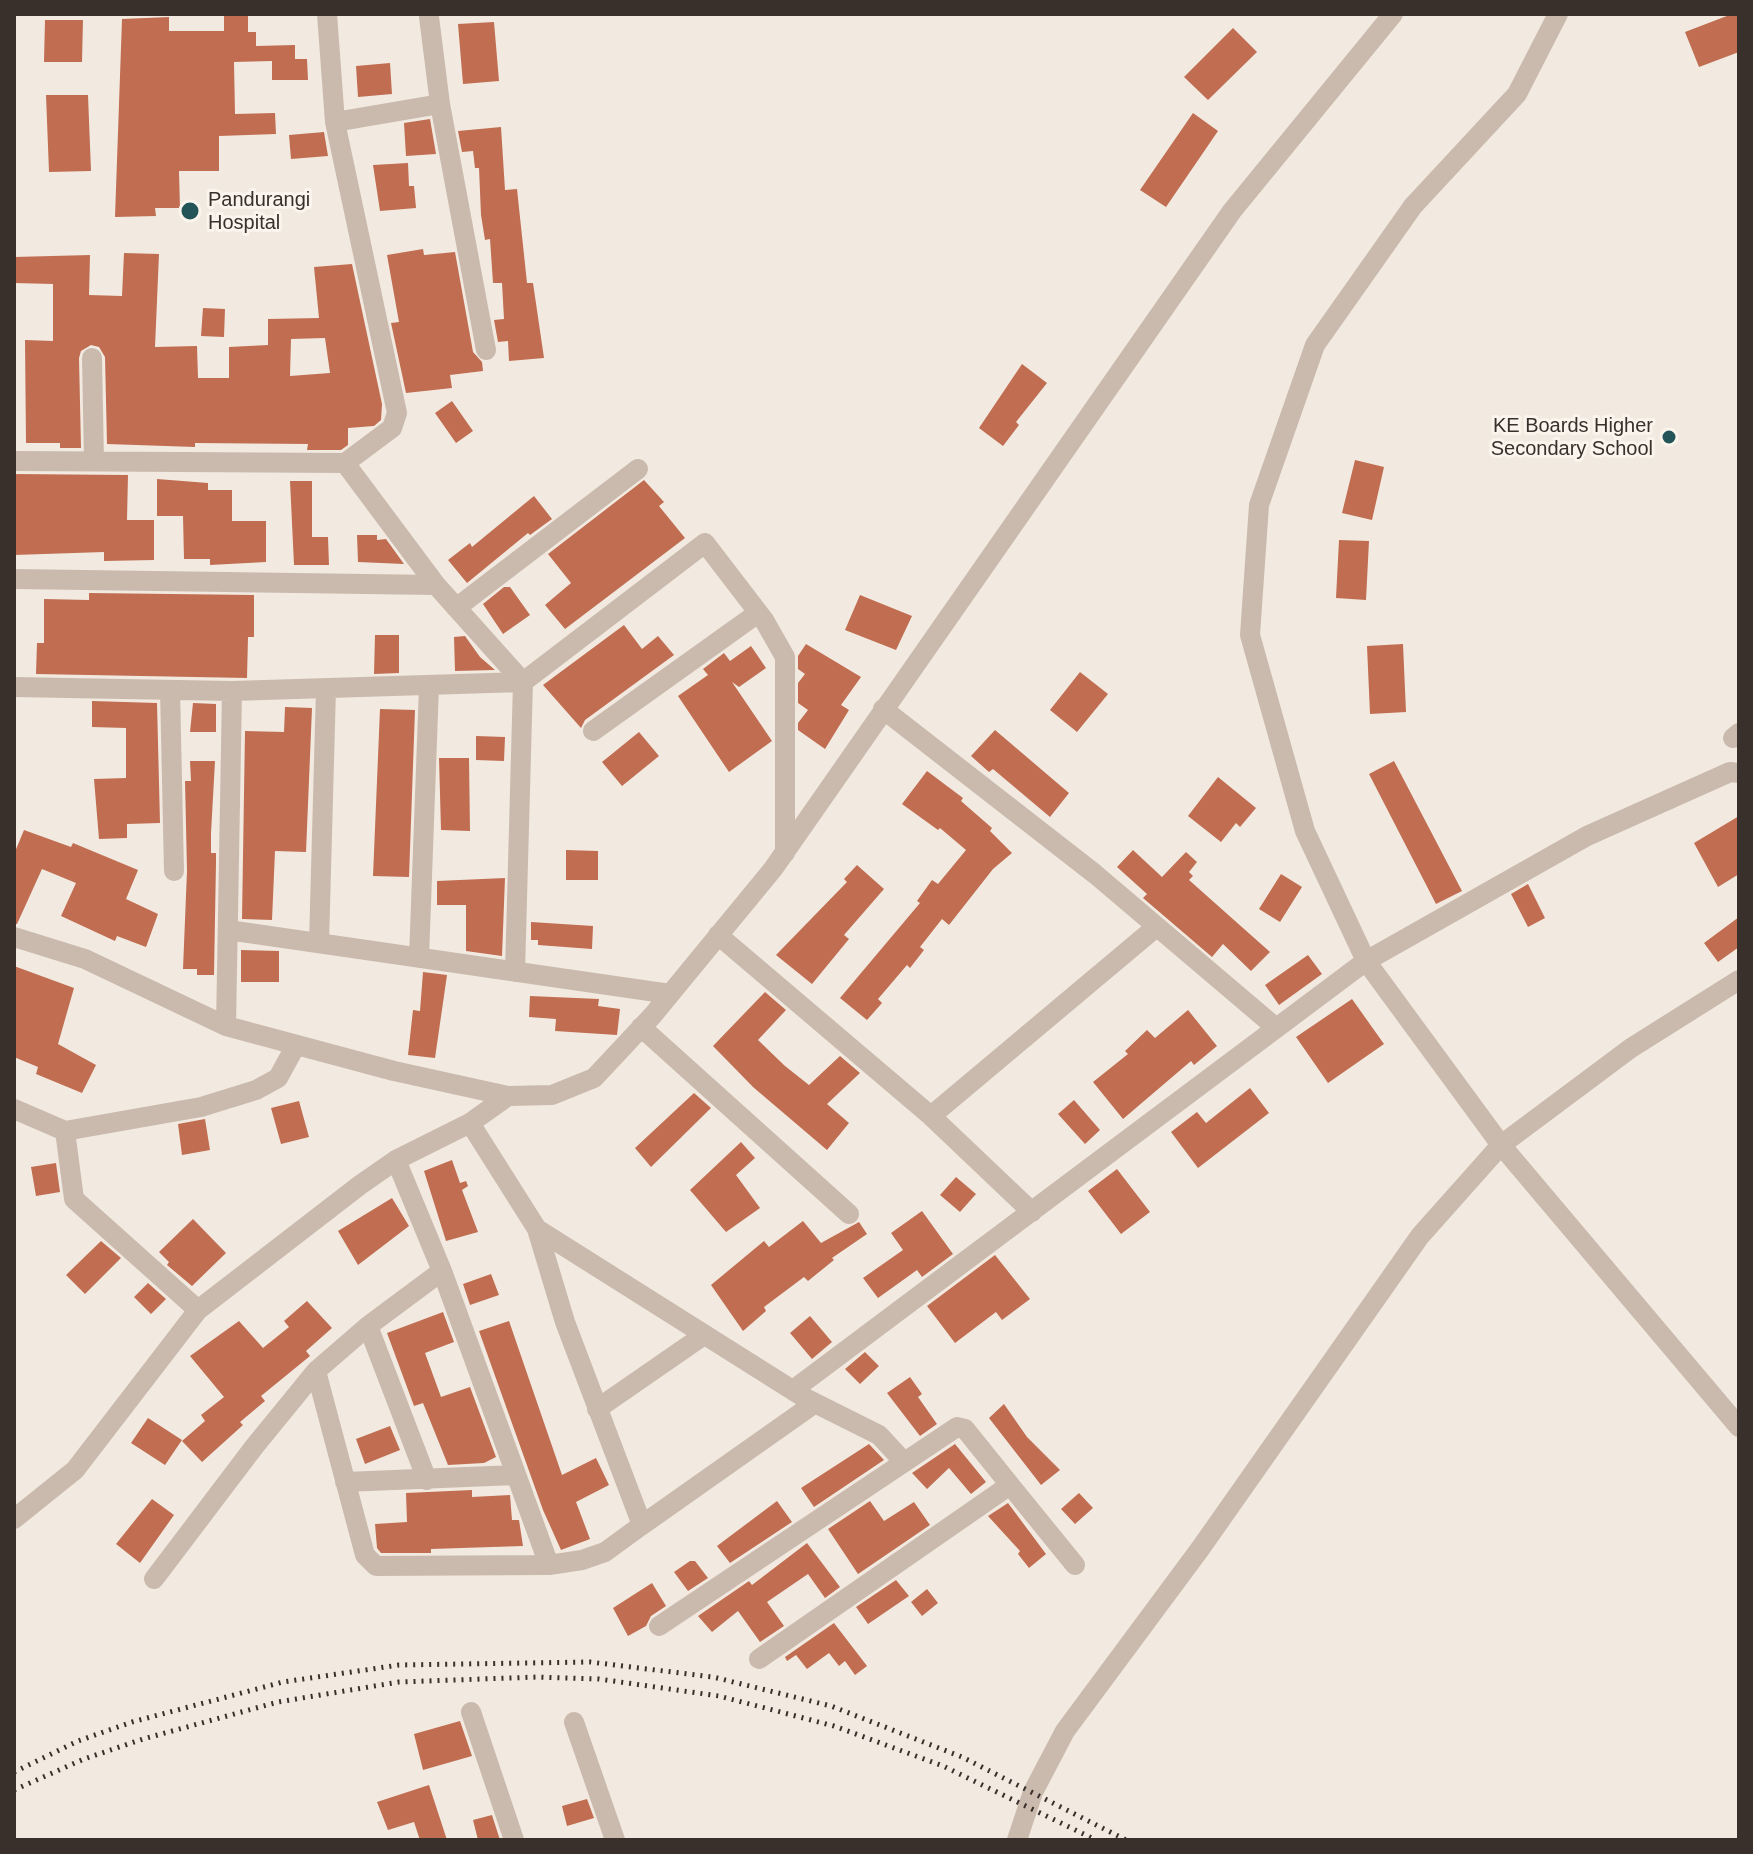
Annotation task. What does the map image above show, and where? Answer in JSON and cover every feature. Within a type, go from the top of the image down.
[{"type":"street","points":[[14,461],[345,463],[392,428],[397,413],[335,122],[327,14]]},
{"type":"street","points":[[14,937],[85,959],[226,1026],[394,1071],[508,1096],[552,1095],[594,1078],[670,994],[785,853],[1232,211],[1393,14]]},
{"type":"street","points":[[1558,14],[1517,94],[1413,206],[1315,345],[1259,505],[1250,635],[1305,831],[1366,961],[1501,1145],[1739,1427]]},
{"type":"street","points":[[429,17],[440,104],[486,350]]},
{"type":"street","points":[[335,122],[440,104]]},
{"type":"street","points":[[92,358],[94,461]]},
{"type":"street","points":[[345,463],[436,585],[523,682],[515,972]]},
{"type":"street","points":[[456,608],[638,469]]},
{"type":"street","points":[[14,687],[232,691],[523,682],[705,543],[758,613],[785,657],[785,853]]},
{"type":"street","points":[[14,579],[436,585]]},
{"type":"street","points":[[593,731],[758,613]]},
{"type":"street","points":[[419,958],[429,686]]},
{"type":"street","points":[[319,943],[326,689]]},
{"type":"street","points":[[170,690],[174,871]]},
{"type":"street","points":[[226,1026],[232,691]]},
{"type":"street","points":[[883,709],[1095,874],[1274,1026]]},
{"type":"street","points":[[793,1390],[1274,1026],[1366,961],[1587,836],[1730,772],[1739,773]]},
{"type":"street","points":[[931,1116],[1155,928]]},
{"type":"street","points":[[228,930],[670,994]]},
{"type":"street","points":[[718,935],[931,1116],[1032,1212]]},
{"type":"street","points":[[1017,1840],[1033,1792],[1065,1731],[1200,1549],[1420,1236],[1501,1145],[1631,1048],[1739,980]]},
{"type":"street","points":[[641,1027],[849,1214]]},
{"type":"street","points":[[14,1109],[65,1131],[201,1107],[256,1090],[278,1078],[296,1045]]},
{"type":"street","points":[[14,1519],[75,1470],[198,1310],[324,1210],[396,1160],[470,1123],[508,1096]]},
{"type":"street","points":[[470,1123],[537,1229],[597,1409],[642,1525]]},
{"type":"street","points":[[65,1131],[74,1199],[198,1310]]},
{"type":"street","points":[[396,1160],[442,1271],[549,1565]]},
{"type":"street","points":[[537,1229],[793,1390],[879,1435],[904,1462]]},
{"type":"street","points":[[154,1579],[316,1371],[368,1326],[442,1271]]},
{"type":"street","points":[[368,1326],[427,1480]]},
{"type":"street","points":[[597,1409],[704,1335]]},
{"type":"street","points":[[316,1371],[365,1555],[376,1566],[549,1565],[582,1560],[605,1552],[815,1403]]},
{"type":"street","points":[[659,1626],[960,1426],[1075,1565]]},
{"type":"street","points":[[345,1482],[515,1475]]},
{"type":"street","points":[[759,1659],[1010,1485]]},
{"type":"street","points":[[471,1712],[514,1840]]},
{"type":"street","points":[[574,1722],[615,1840]]},
{"type":"building","points":[[224,14],[248,14],[248,32],[256,32],[256,46],[295,45],[295,59],[307,59],[308,80],[272,80],[272,61],[234,62],[235,114],[275,113],[276,134],[219,136],[219,171],[179,171],[180,208],[155,208],[156,216],[115,217],[122,19],[169,17],[169,31],[224,31]]},
{"type":"building","points":[[1739,14],[1739,52],[1699,67],[1685,32]]},
{"type":"building","points":[[45,20],[83,20],[82,62],[44,62]]},
{"type":"building","points":[[494,22],[499,81],[463,84],[458,24]]},
{"type":"building","points":[[1233,28],[1257,52],[1208,100],[1184,77]]},
{"type":"building","points":[[390,63],[392,94],[358,97],[356,66]]},
{"type":"building","points":[[46,95],[88,95],[91,171],[49,172]]},
{"type":"building","points":[[1193,113],[1218,131],[1166,207],[1140,190]]},
{"type":"building","points":[[430,119],[436,154],[406,156],[404,123]]},
{"type":"building","points":[[501,127],[505,190],[517,189],[527,283],[533,283],[544,358],[509,361],[508,341],[498,342],[494,320],[504,319],[502,283],[493,283],[490,239],[485,240],[481,215],[479,168],[475,168],[473,151],[462,152],[458,131]]},
{"type":"building","points":[[324,132],[328,156],[291,159],[289,135]]},
{"type":"building","points":[[408,163],[409,186],[414,186],[416,208],[380,211],[373,165]]},
{"type":"building","points":[[423,249],[424,255],[455,252],[473,352],[482,362],[483,371],[450,375],[452,388],[406,393],[391,323],[399,322],[387,255]]},
{"type":"building","points":[[124,253],[159,254],[155,347],[197,346],[198,378],[229,378],[229,347],[268,345],[268,319],[319,318],[314,267],[352,264],[382,404],[381,420],[374,426],[348,428],[348,445],[341,450],[307,450],[308,444],[195,443],[195,447],[107,444],[105,357],[99,347],[91,345],[81,351],[79,358],[81,448],[60,448],[60,443],[26,443],[25,340],[53,341],[53,284],[14,283],[14,257],[90,255],[89,295],[122,296]],"holes":[[[325,338],[330,373],[290,376],[291,339]]]},
{"type":"building","points":[[203,308],[225,309],[224,337],[201,336]]},
{"type":"building","points":[[1022,364],[1047,383],[1016,422],[1019,425],[1003,446],[979,428]]},
{"type":"building","points":[[452,401],[473,431],[456,443],[435,413]]},
{"type":"building","points":[[1355,460],[1384,467],[1372,520],[1342,513]]},
{"type":"building","points":[[14,474],[128,475],[127,520],[154,520],[154,560],[104,561],[104,552],[14,555]]},
{"type":"building","points":[[157,479],[208,483],[208,490],[232,490],[232,521],[266,521],[266,562],[210,565],[210,559],[184,559],[183,516],[157,516]]},
{"type":"building","points":[[644,480],[664,502],[659,506],[685,538],[565,629],[545,605],[571,583],[548,554]]},
{"type":"building","points":[[290,481],[312,481],[312,537],[328,537],[329,565],[294,565]]},
{"type":"building","points":[[534,496],[552,519],[530,535],[528,533],[467,583],[448,560],[470,543],[472,547]]},
{"type":"building","points":[[357,535],[377,535],[377,540],[386,539],[404,564],[358,562]]},
{"type":"building","points":[[1339,540],[1369,541],[1366,600],[1336,598]]},
{"type":"building","points":[[504,587],[510,587],[530,615],[503,634],[483,604]]},
{"type":"building","points":[[89,593],[254,595],[254,637],[248,637],[247,678],[36,674],[37,643],[44,643],[44,599],[89,600]]},
{"type":"building","points":[[860,595],[912,616],[896,650],[845,630]]},
{"type":"building","points":[[624,625],[642,649],[658,636],[674,655],[585,720],[581,728],[543,685]]},
{"type":"building","points":[[375,635],[399,635],[399,673],[374,674]]},
{"type":"building","points":[[465,636],[480,657],[495,670],[455,671],[454,637]]},
{"type":"building","points":[[806,644],[861,677],[841,705],[849,710],[825,749],[798,730],[798,723],[808,710],[798,703],[798,683],[805,674],[798,669],[798,656]]},
{"type":"building","points":[[1403,644],[1406,712],[1370,714],[1367,646]]},
{"type":"building","points":[[751,646],[766,668],[739,687],[732,682],[772,741],[729,772],[678,696],[708,675],[703,669],[724,653],[730,661]]},
{"type":"building","points":[[1080,672],[1108,694],[1077,732],[1050,710]]},
{"type":"building","points":[[92,701],[157,703],[160,823],[127,824],[127,838],[99,839],[94,779],[126,778],[126,728],[92,727]]},
{"type":"building","points":[[193,703],[216,704],[216,732],[190,732]]},
{"type":"building","points":[[285,707],[312,708],[306,852],[275,851],[272,920],[242,919],[245,731],[284,732]]},
{"type":"building","points":[[380,709],[415,710],[409,877],[373,876]]},
{"type":"building","points":[[995,730],[1069,793],[1050,817],[993,769],[989,772],[971,756]]},
{"type":"building","points":[[639,732],[659,756],[622,786],[602,762]]},
{"type":"building","points":[[476,736],[505,737],[504,761],[476,760]]},
{"type":"building","points":[[439,758],[469,758],[470,831],[441,830]]},
{"type":"building","points":[[190,761],[215,761],[211,833],[211,853],[216,853],[214,975],[197,975],[197,969],[183,969],[187,871],[185,781],[191,781]]},
{"type":"building","points":[[1394,761],[1462,891],[1436,904],[1369,774]]},
{"type":"building","points":[[927,771],[963,798],[961,801],[992,828],[990,831],[1012,853],[993,869],[949,925],[942,919],[920,947],[924,950],[878,999],[882,1003],[867,1020],[840,998],[920,903],[917,901],[932,880],[938,884],[966,850],[940,828],[938,830],[902,804]]},
{"type":"building","points":[[1218,777],[1256,808],[1240,827],[1236,823],[1221,842],[1188,816]]},
{"type":"building","points":[[1739,816],[1739,874],[1718,887],[1694,843]]},
{"type":"building","points":[[24,830],[71,847],[73,843],[138,870],[126,899],[158,914],[146,947],[117,936],[115,941],[61,916],[76,883],[42,869],[17,924],[14,924],[14,854]]},
{"type":"building","points":[[566,850],[598,851],[598,880],[566,880]]},
{"type":"building","points":[[1133,850],[1162,877],[1186,852],[1197,862],[1189,872],[1193,876],[1189,880],[1270,952],[1251,971],[1223,944],[1212,957],[1143,898],[1147,894],[1117,867]]},
{"type":"building","points":[[857,865],[884,889],[844,935],[849,939],[812,984],[776,955],[847,882],[844,879]]},
{"type":"building","points":[[1281,874],[1302,887],[1280,922],[1259,909]]},
{"type":"building","points":[[505,878],[502,956],[466,951],[466,905],[437,905],[437,881]]},
{"type":"building","points":[[1528,884],[1545,918],[1528,927],[1511,894]]},
{"type":"building","points":[[1739,917],[1739,947],[1718,962],[1704,943]]},
{"type":"building","points":[[531,922],[593,926],[592,949],[538,945],[538,940],[531,940]]},
{"type":"building","points":[[241,950],[279,951],[279,982],[241,982]]},
{"type":"building","points":[[1308,955],[1322,974],[1279,1005],[1265,985]]},
{"type":"building","points":[[14,966],[74,988],[58,1044],[96,1065],[82,1093],[36,1074],[38,1067],[14,1057]]},
{"type":"building","points":[[423,972],[447,975],[435,1058],[408,1055],[413,1010],[420,1011]]},
{"type":"building","points":[[765,992],[786,1010],[758,1040],[785,1066],[809,1085],[840,1056],[860,1073],[827,1104],[849,1123],[827,1150],[753,1087],[713,1046]]},
{"type":"building","points":[[530,996],[599,999],[598,1006],[620,1009],[617,1035],[555,1031],[556,1019],[529,1017]]},
{"type":"building","points":[[1352,999],[1384,1044],[1328,1083],[1296,1037]]},
{"type":"building","points":[[1188,1010],[1217,1046],[1194,1065],[1191,1061],[1123,1119],[1093,1082],[1128,1054],[1125,1051],[1147,1030],[1155,1038]]},
{"type":"building","points":[[1250,1088],[1269,1113],[1198,1168],[1171,1132],[1197,1112],[1206,1123]]},
{"type":"building","points":[[694,1093],[711,1108],[651,1167],[635,1148]]},
{"type":"building","points":[[1074,1100],[1100,1130],[1085,1144],[1058,1114]]},
{"type":"building","points":[[299,1101],[309,1137],[281,1144],[271,1108]]},
{"type":"building","points":[[205,1119],[210,1150],[182,1155],[178,1124]]},
{"type":"building","points":[[741,1142],[755,1158],[736,1175],[760,1208],[726,1232],[690,1190]]},
{"type":"building","points":[[452,1160],[460,1183],[466,1181],[468,1186],[462,1190],[478,1232],[446,1241],[424,1171]]},
{"type":"building","points":[[56,1163],[60,1192],[36,1196],[31,1167]]},
{"type":"building","points":[[1117,1169],[1150,1212],[1121,1234],[1088,1191]]},
{"type":"building","points":[[956,1177],[976,1194],[960,1212],[940,1195]]},
{"type":"building","points":[[392,1198],[409,1226],[358,1265],[338,1231]]},
{"type":"building","points":[[922,1211],[953,1254],[922,1277],[917,1270],[878,1298],[863,1278],[903,1250],[891,1233]]},
{"type":"building","points":[[193,1219],[226,1253],[192,1286],[167,1265],[169,1262],[159,1252]]},
{"type":"building","points":[[803,1221],[821,1243],[859,1222],[867,1234],[832,1258],[834,1260],[808,1281],[804,1277],[764,1307],[766,1311],[743,1331],[711,1285],[764,1241],[769,1247]]},
{"type":"building","points":[[101,1241],[121,1258],[85,1294],[66,1275]]},
{"type":"building","points":[[995,1255],[1030,1299],[1002,1320],[996,1312],[955,1343],[927,1306]]},
{"type":"building","points":[[491,1274],[499,1295],[470,1305],[463,1284]]},
{"type":"building","points":[[148,1283],[166,1299],[151,1314],[134,1297]]},
{"type":"building","points":[[307,1301],[332,1328],[306,1351],[310,1356],[261,1396],[265,1401],[202,1462],[182,1441],[205,1421],[201,1415],[224,1397],[190,1356],[239,1321],[263,1348],[289,1327],[284,1321]]},
{"type":"building","points":[[443,1312],[454,1342],[425,1353],[441,1397],[470,1387],[496,1457],[484,1463],[448,1465],[423,1403],[414,1406],[387,1333]]},
{"type":"building","points":[[810,1316],[832,1342],[812,1359],[790,1333]]},
{"type":"building","points":[[509,1321],[562,1475],[596,1458],[609,1485],[576,1502],[590,1539],[561,1550],[543,1510],[479,1331]]},
{"type":"building","points":[[865,1352],[879,1366],[860,1384],[845,1369]]},
{"type":"building","points":[[910,1377],[922,1394],[918,1397],[937,1424],[920,1436],[887,1393]]},
{"type":"building","points":[[1004,1404],[1027,1437],[1060,1470],[1041,1485],[989,1418]]},
{"type":"building","points":[[148,1418],[182,1440],[165,1465],[131,1443]]},
{"type":"building","points":[[390,1426],[400,1450],[365,1464],[356,1439]]},
{"type":"building","points":[[869,1444],[884,1460],[814,1507],[801,1488]]},
{"type":"building","points":[[955,1444],[986,1482],[971,1494],[949,1468],[927,1489],[912,1473]]},
{"type":"building","points":[[472,1490],[472,1497],[510,1495],[512,1520],[519,1520],[523,1546],[431,1549],[431,1553],[381,1553],[377,1548],[375,1524],[407,1522],[406,1493]]},
{"type":"building","points":[[1079,1493],[1093,1508],[1075,1524],[1061,1509]]},
{"type":"building","points":[[152,1499],[174,1515],[140,1563],[116,1544]]},
{"type":"building","points":[[777,1501],[792,1522],[730,1563],[717,1546]]},
{"type":"building","points":[[870,1501],[884,1521],[914,1502],[930,1525],[858,1574],[828,1529]]},
{"type":"building","points":[[1008,1503],[1046,1554],[1029,1568],[1018,1554],[1020,1551],[988,1516]]},
{"type":"building","points":[[807,1543],[840,1587],[825,1598],[808,1574],[767,1602],[784,1626],[760,1642],[738,1611],[712,1632],[698,1616],[749,1581],[752,1585]]},
{"type":"building","points":[[695,1561],[708,1578],[688,1591],[674,1572]]},
{"type":"building","points":[[896,1580],[909,1596],[868,1624],[856,1607]]},
{"type":"building","points":[[652,1583],[666,1606],[651,1616],[646,1626],[628,1636],[613,1608]]},
{"type":"building","points":[[927,1589],[938,1603],[922,1616],[911,1602]]},
{"type":"building","points":[[834,1623],[867,1666],[855,1675],[845,1661],[839,1666],[829,1653],[807,1669],[796,1655],[787,1661],[785,1657]]},
{"type":"building","points":[[460,1721],[472,1756],[423,1770],[414,1734]]},
{"type":"building","points":[[429,1785],[447,1840],[420,1840],[414,1822],[388,1830],[377,1802]]},
{"type":"building","points":[[587,1799],[594,1818],[567,1826],[562,1806]]},
{"type":"building","points":[[492,1815],[500,1840],[478,1840],[473,1820]]},
{"type":"railway","points":[[14,1772],[78,1741],[132,1722],[283,1682],[399,1665],[590,1662],[713,1677],[831,1706],[962,1757],[1126,1840]]},
{"type":"railway","points":[[14,1790],[84,1759],[143,1739],[278,1702],[399,1682],[537,1677],[599,1679],[719,1696],[834,1726],[943,1766],[1096,1840]]},
{"type":"place","name":"Pandurangi Hospital","points":[[190,211]]},
{"type":"place","name":"KE Boards Higher Secondary School","points":[[1669,437]]}]
